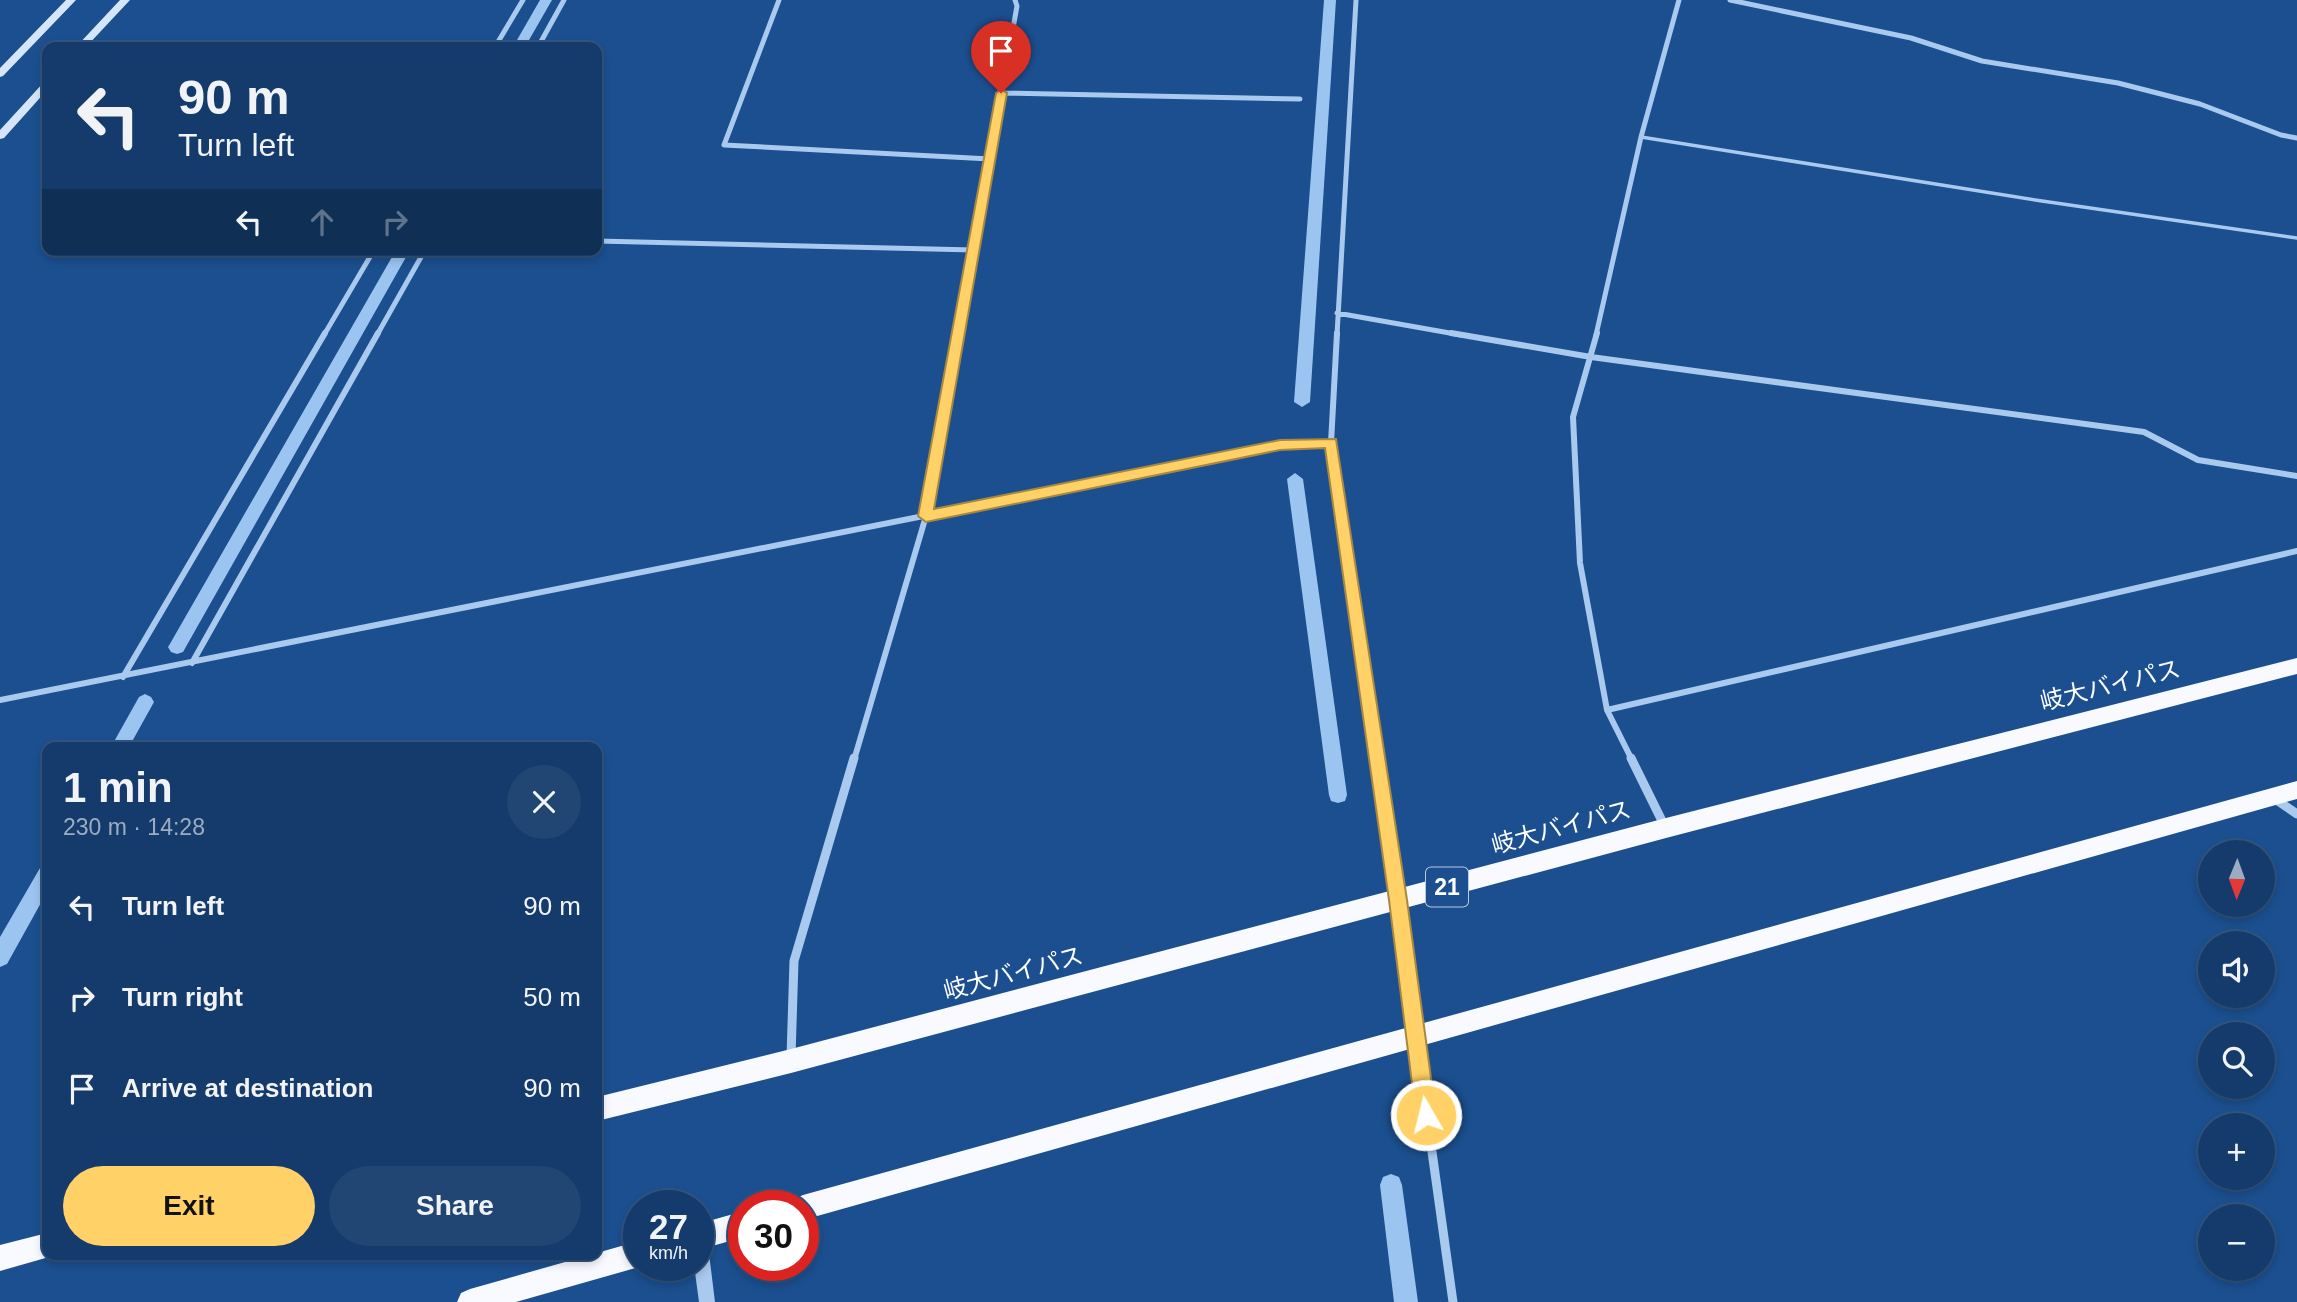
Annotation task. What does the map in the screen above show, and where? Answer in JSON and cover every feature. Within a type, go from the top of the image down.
[{"type":"highway","name":"岐大バイパス","points":[[602,1108],[791,1061],[1666,828],[2297,666]]},
{"type":"highway","points":[[819,1203],[2297,790]]},
{"type":"highway","points":[[0,1258],[42,1247]]},
{"type":"highway","points":[[470,1302],[623,1259]]},
{"type":"main road","points":[[0,74],[71,0]]},
{"type":"main road","points":[[86,42],[125,0]]},
{"type":"main road","points":[[0,136],[42,90]]},
{"type":"street","points":[[498,42],[523,0]]},
{"type":"street","points":[[541,42],[564,0]]},
{"type":"street","points":[[779,0],[724,145],[990,159]]},
{"type":"street","points":[[791,1061],[794,961],[926,516],[990,159],[1015,0]]},
{"type":"street","points":[[1356,0],[1331,443],[1453,1302]]},
{"type":"street","points":[[1666,828],[1606,710],[1580,563],[1573,417],[1591,357],[1641,137],[1679,0]]},
{"type":"street","points":[[1730,0],[1911,38],[1982,61],[2118,83],[2200,104],[2281,135],[2297,138]]},
{"type":"street","points":[[1001,93],[1300,99]]},
{"type":"street","points":[[602,241],[974,250]]},
{"type":"street","points":[[122,677],[370,256]]},
{"type":"street","points":[[192,663],[422,256]]},
{"type":"street","points":[[1337,313],[1591,357],[2144,432],[2198,460],[2297,476]]},
{"type":"street","points":[[0,700],[1280,445],[1331,443]]},
{"type":"street","points":[[1606,710],[2297,551]]},
{"type":"street","points":[[2272,797],[2297,814]]},
{"type":"street","points":[[705,1281],[708,1302]]},
{"type":"lane","points":[[1641,137],[2042,201],[2297,238]]},
{"type":"waterway","points":[[522,42],[546,0]]},
{"type":"waterway","points":[[1302,402],[1330,0]]},
{"type":"waterway","points":[[177,647],[400,256]]},
{"type":"waterway","points":[[1295,479],[1338,795]]},
{"type":"waterway","points":[[123,742],[145,702]]},
{"type":"waterway","points":[[0,957],[42,883]]},
{"type":"waterway","points":[[1391,1185],[1406,1302]]},
{"type":"route","points":[[1001,93],[926,516],[1280,445],[1331,443],[1398,900],[1426,1115]]}]
